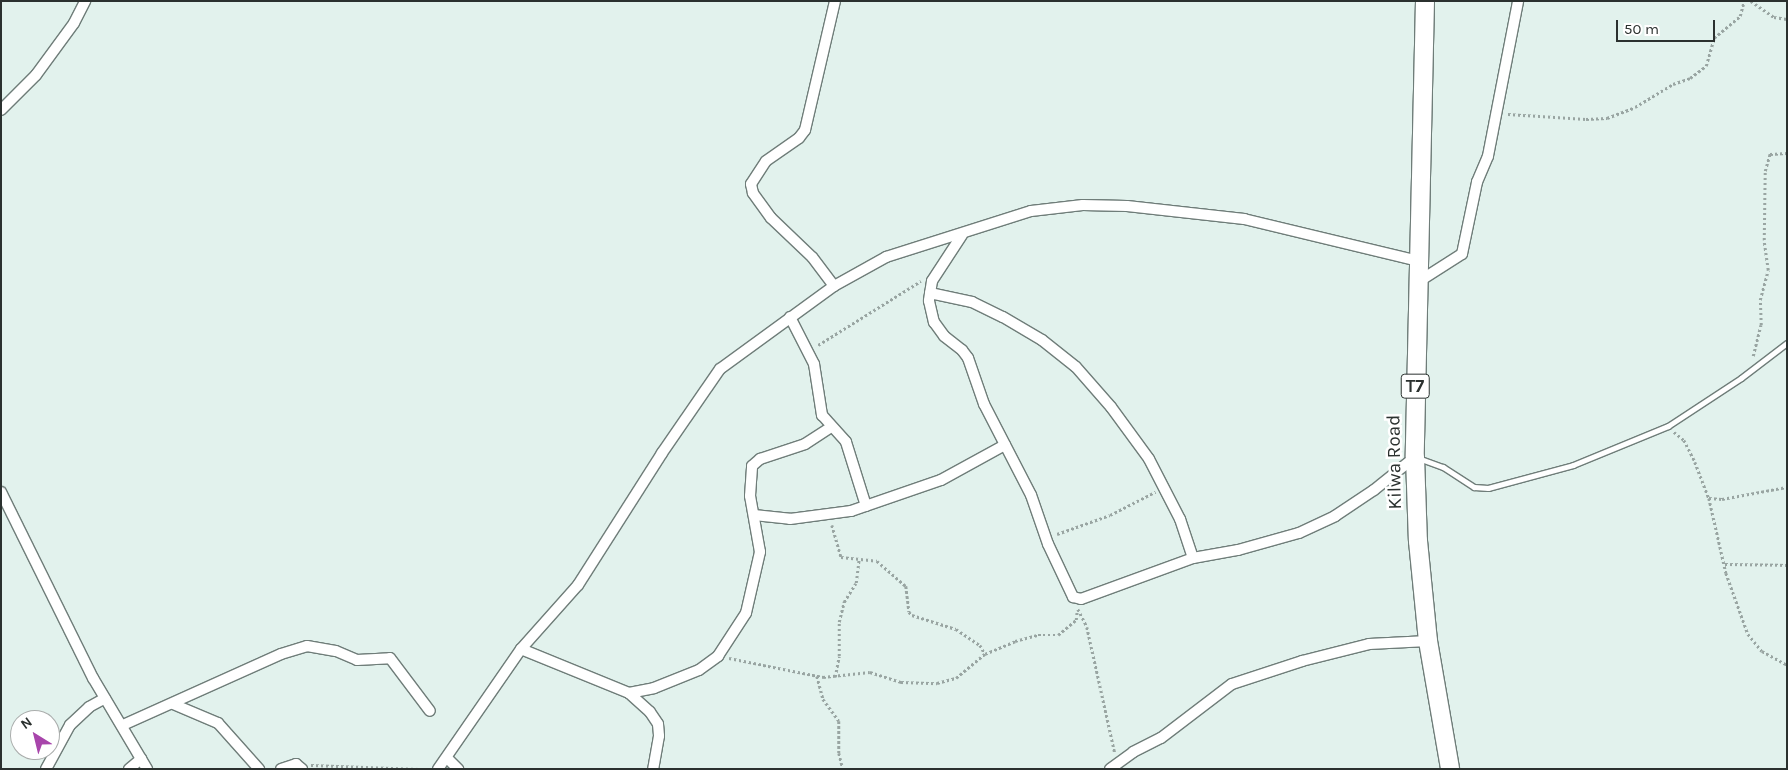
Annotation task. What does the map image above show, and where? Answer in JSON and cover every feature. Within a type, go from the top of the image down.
[{"type":"highway","name":"Kilwa Road","points":[[1425,1],[1415,457],[1418,541],[1428,641],[1450,769]]},
{"type":"street","points":[[1,110],[36,75],[74,23],[85,1]]},
{"type":"street","points":[[834,286],[812,257],[771,218],[754,193],[751,184],[766,161],[799,138],[805,130],[835,1]]},
{"type":"street","points":[[1418,282],[1462,254],[1475,190],[1488,156],[1518,1]]},
{"type":"street","points":[[438,769],[521,649],[578,585],[662,453],[720,369],[834,286],[886,256],[962,236],[1031,211],[1082,205],[1127,206],[1244,219],[1419,261]]},
{"type":"street","points":[[962,236],[935,272],[930,293],[934,322],[944,336],[962,350],[968,358],[984,404],[1031,495],[1046,538],[1073,597],[1081,598],[1193,558],[1238,550],[1299,533],[1335,516],[1374,490],[1415,457]]},
{"type":"street","points":[[930,293],[972,302],[1004,317],[1042,340],[1076,367],[1111,407],[1148,459],[1180,519],[1193,558]]},
{"type":"street","points":[[790,318],[808,351],[816,372],[822,415],[846,442],[866,506]]},
{"type":"street","points":[[629,693],[654,688],[700,670],[718,656],[746,613],[755,580],[760,552],[750,496],[754,463],[805,444],[831,427]]},
{"type":"street","points":[[754,515],[790,519],[831,514],[866,506],[941,480],[1005,445]]},
{"type":"street","points":[[1,492],[105,698],[147,769]]},
{"type":"street","points":[[1114,765],[1162,738],[1232,684],[1302,661],[1369,644],[1428,641]]},
{"type":"street","points":[[122,725],[173,704],[281,654],[307,646],[336,651],[357,660],[390,658],[430,711]]},
{"type":"street","points":[[521,649],[629,693],[650,712],[658,724],[653,769]]},
{"type":"street","points":[[46,769],[70,725],[105,698]]},
{"type":"street","points":[[173,704],[218,723],[259,769]]},
{"type":"street","points":[[447,758],[458,769]]},
{"type":"street","points":[[128,769],[141,759]]},
{"type":"street","points":[[281,769],[301,767]]},
{"type":"lane","points":[[1415,457],[1442,468],[1474,487],[1488,488],[1574,466],[1668,426],[1787,343]]},
{"type":"path","points":[[1496,114],[1586,119],[1607,118],[1635,107],[1672,84],[1690,78],[1706,66],[1714,38],[1740,16],[1744,1]]},
{"type":"path","points":[[1751,1],[1774,17],[1787,19]]},
{"type":"path","points":[[1748,372],[1759,336],[1760,300],[1768,270],[1764,240],[1765,171],[1770,154],[1787,153]]},
{"type":"path","points":[[808,351],[935,272]]},
{"type":"path","points":[[1668,426],[1684,440],[1708,498],[1725,564],[1748,634],[1762,651],[1787,665]]},
{"type":"path","points":[[1046,538],[1110,514],[1163,487]]},
{"type":"path","points":[[1708,498],[1722,499],[1787,487]]},
{"type":"path","points":[[831,514],[841,557],[877,561],[906,586],[908,612],[956,629],[980,645],[986,654]]},
{"type":"path","points":[[835,677],[839,656],[839,622],[844,602],[856,583],[859,559]]},
{"type":"path","points":[[1725,564],[1787,565]]},
{"type":"path","points":[[1073,597],[1087,626],[1114,765]]},
{"type":"path","points":[[718,656],[817,676],[835,677],[870,672],[901,682],[937,683],[963,674],[986,654],[1015,641],[1038,635],[1058,635],[1076,620],[1078,609]]},
{"type":"path","points":[[817,676],[823,700],[839,721],[839,753],[843,769]]},
{"type":"path","points":[[301,767],[419,769]]}]
